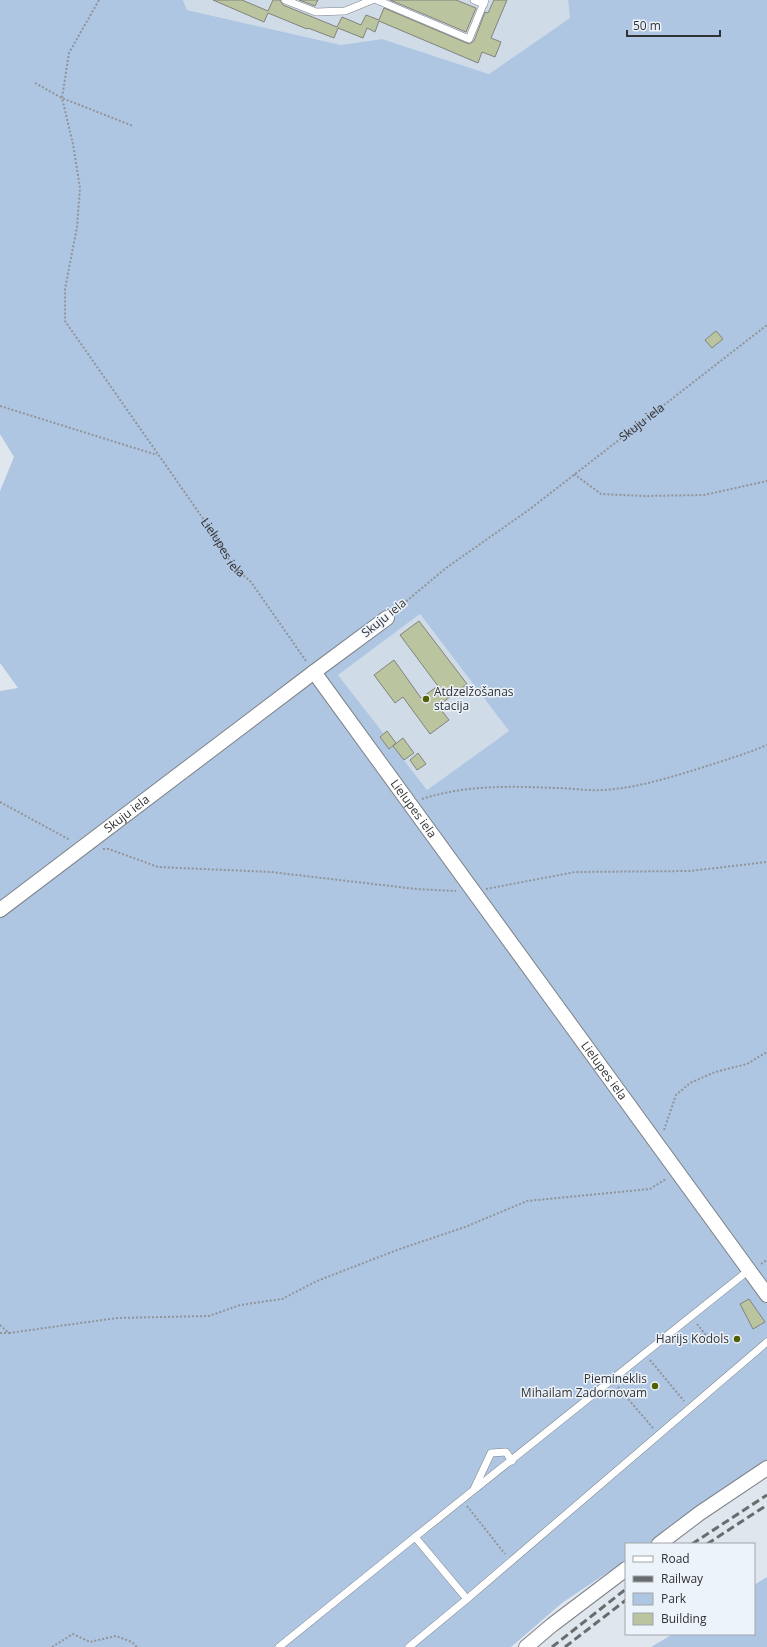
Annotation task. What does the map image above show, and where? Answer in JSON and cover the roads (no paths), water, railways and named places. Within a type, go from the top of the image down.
[{"type":"street","name":"Skuju iela","points":[[0,910],[387,618]]},
{"type":"street","name":"Lielupes iela","points":[[314,672],[767,1294]]},
{"type":"street","points":[[660,1543],[700,1513],[767,1468]]},
{"type":"street","points":[[526,1647],[625,1570]]},
{"type":"lane","points":[[285,0],[316,12],[345,11],[372,0]]},
{"type":"lane","points":[[377,0],[469,39],[484,2],[474,0]]},
{"type":"lane","points":[[279,1647],[749,1270]]},
{"type":"lane","points":[[409,1647],[511,1562],[767,1342]]},
{"type":"lane","points":[[473,1491],[491,1452],[506,1452],[512,1461]]},
{"type":"lane","points":[[415,1537],[467,1599]]},
{"type":"railway","points":[[694,1543],[767,1495]]},
{"type":"railway","points":[[709,1543],[767,1505]]},
{"type":"railway","points":[[552,1647],[625,1590]]},
{"type":"railway","points":[[565,1647],[625,1601]]},
{"type":"place","name":"Atdzelžošanas stacija","points":[[426,699]]},
{"type":"place","name":"Harijs Kodols","points":[[737,1339]]},
{"type":"place","name":"Piemineklis Mihailam Zadornovam","points":[[655,1386]]}]
